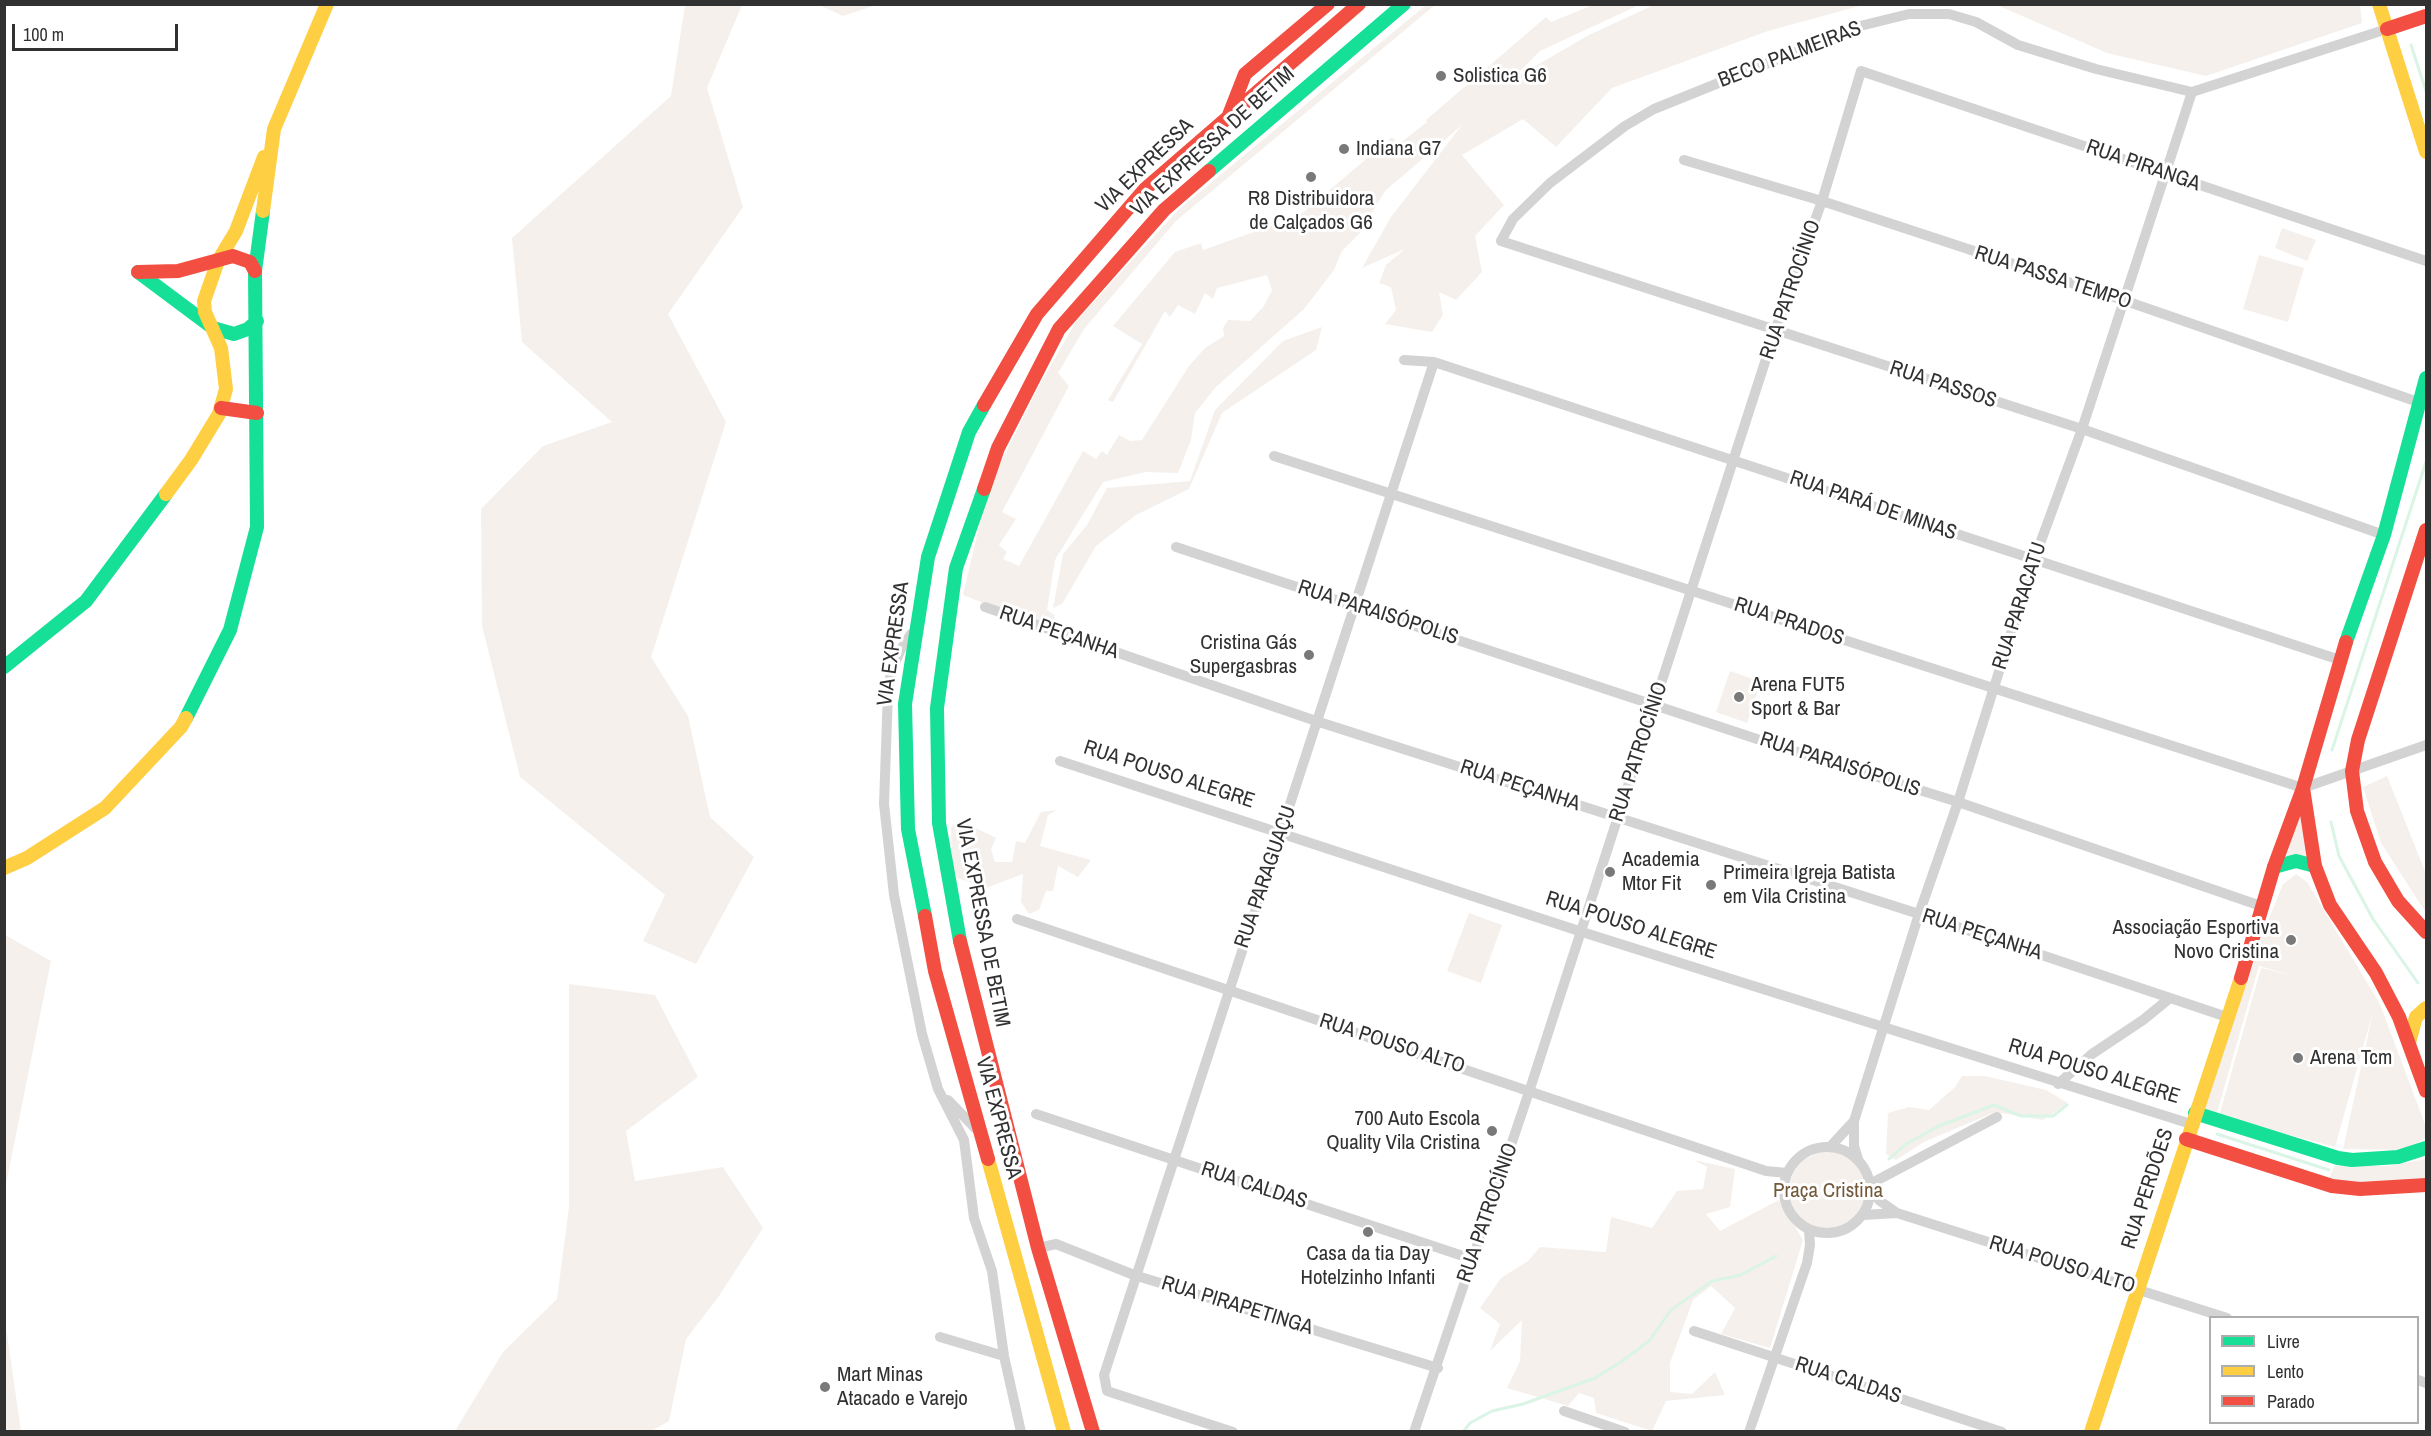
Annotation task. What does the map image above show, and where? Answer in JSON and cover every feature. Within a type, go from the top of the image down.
[{"type":"main road","points":[[4,667],[86,601],[191,460],[221,408],[226,389],[221,348],[204,301],[218,261],[236,231],[274,129],[327,4]]},
{"type":"main road","points":[[1229,115],[1245,74],[1328,4]]},
{"type":"main road","name":"VIA EXPRESSA","points":[[1064,1431],[1010,1247],[935,971],[908,829],[905,704],[928,557],[969,432],[1037,314],[1145,189],[1359,4]]},
{"type":"main road","name":"VIA EXPRESSA DE BETIM","points":[[1094,1431],[1038,1248],[964,961],[939,824],[937,708],[956,568],[998,448],[1059,329],[1164,210],[1274,113],[1404,4]]},
{"type":"main road","points":[[2379,4],[2427,152]]},
{"type":"main road","points":[[2387,29],[2424,15]]},
{"type":"main road","points":[[4,868],[27,858],[105,808],[181,727],[230,630],[257,527],[255,270],[274,129]]},
{"type":"main road","points":[[255,270],[250,262],[240,257],[178,271],[138,272],[213,328],[234,334],[248,329],[257,321]]},
{"type":"main road","name":"RUA PERDÕES","points":[[2091,1431],[2264,907],[2274,867],[2303,788],[2340,660],[2384,535],[2427,378]]},
{"type":"main road","points":[[221,408],[257,413]]},
{"type":"main road","points":[[2427,530],[2423,549],[2358,740],[2352,771],[2357,811],[2375,862],[2398,901],[2427,932]]},
{"type":"main road","points":[[2303,788],[2315,866],[2330,905],[2376,973],[2399,1017],[2427,1091]]},
{"type":"main road","points":[[2274,867],[2296,861],[2315,866]]},
{"type":"main road","points":[[2409,1043],[2416,1017],[2427,1008]]},
{"type":"main road","name":"RUA POUSO ALEGRE","points":[[2193,1119],[2338,1158],[2398,1157],[2427,1148]]},
{"type":"main road","name":"RUA POUSO ALEGRE","points":[[2186,1139],[2332,1186],[2360,1189],[2427,1185]]},
{"type":"street","name":"BECO PALMEIRAS","points":[[1501,240],[1514,219],[1550,183],[1625,126],[1654,109],[1860,26],[1909,14],[1948,14],[1976,22],[2018,45],[2096,69],[2192,92]]},
{"type":"street","points":[[2192,92],[2387,29]]},
{"type":"street","name":"RUA PIRANGA","points":[[1861,71],[2427,261]]},
{"type":"street","name":"RUA PATROCÍNIO","points":[[1414,1431],[1438,1368],[1472,1259],[1530,1089],[1579,931],[1692,591],[1775,331],[1822,201],[1861,71]]},
{"type":"street","name":"RUA PARACATU","points":[[1857,1159],[1854,1146],[1854,1121],[2034,560],[2082,429],[2192,92]]},
{"type":"street","name":"RUA PASSA TEMPO","points":[[1684,160],[1822,201],[2123,300],[2421,403]]},
{"type":"street","name":"RUA PASSOS","points":[[1501,240],[2082,429],[2384,535]]},
{"type":"street","name":"RUA PARÁ DE MINAS","points":[[1404,360],[1434,362],[1735,459],[2340,660]]},
{"type":"street","name":"RUA PARAGUAÇU","points":[[1233,1431],[1107,1391],[1104,1375],[1134,1275],[1282,834],[1316,721],[1434,362]]},
{"type":"street","name":"RUA PRADOS","points":[[1274,456],[2303,788]]},
{"type":"street","name":"RUA PARAISÓPOLIS","points":[[1176,547],[1655,703],[1772,744],[1958,802],[2264,907]]},
{"type":"street","name":"RUA PEÇANHA","points":[[985,607],[1316,721],[1919,914],[2227,1017]]},
{"type":"street","points":[[918,623],[901,648],[891,672],[888,692],[884,804],[894,895],[922,1034],[938,1089],[964,1140],[974,1218],[993,1279],[1004,1356],[1022,1431]]},
{"type":"street","points":[[2303,788],[2427,745]]},
{"type":"street","name":"RUA POUSO ALEGRE","points":[[1060,761],[1579,931],[2058,1084],[2193,1119]]},
{"type":"street","name":"RUA POUSO ALTO","points":[[1017,919],[1530,1089],[1766,1171],[1787,1173]]},
{"type":"street","points":[[2058,1084],[2092,1054],[2143,1020],[2170,998]]},
{"type":"street","points":[[938,1089],[981,1134]]},
{"type":"street","name":"RUA CALDAS","points":[[1036,1114],[1472,1259]]},
{"type":"street","points":[[1870,1187],[1997,1117]]},
{"type":"street","name":"RUA PARACATU","points":[[1830,1147],[1854,1121]]},
{"type":"street","points":[[1820,1147],[1845,1151],[1857,1159],[1868,1175],[1870,1187],[1869,1202],[1863,1215],[1847,1229],[1827,1234],[1809,1230],[1798,1222],[1789,1212],[1784,1188],[1787,1173],[1800,1156],[1820,1147]]},
{"type":"street","name":"RUA POUSO ALTO","points":[[1766,1171],[1784,1188]]},
{"type":"street","name":"RUA POUSO ALTO","points":[[1870,1187],[1880,1201],[1897,1213],[2224,1316]]},
{"type":"street","name":"RUA POUSO ALTO","points":[[1863,1215],[1897,1213]]},
{"type":"street","points":[[1749,1431],[1807,1263],[1810,1245],[1809,1230]]},
{"type":"street","points":[[1807,1263],[1827,1234]]},
{"type":"street","name":"RUA PIRAPETINGA","points":[[1038,1248],[1056,1244],[1134,1275],[1438,1368]]},
{"type":"street","name":"RUA CALDAS","points":[[1694,1331],[2002,1431]]},
{"type":"street","points":[[940,1336],[1004,1356]]},
{"type":"street","points":[[1564,1411],[1625,1431]]},
{"type":"green space","points":[[685,5],[742,5],[707,88],[743,207],[668,314],[726,422],[651,657],[688,716],[710,817],[754,857],[696,964],[643,941],[665,895],[520,777],[482,626],[481,509],[543,446],[612,422],[522,342],[512,238],[671,96]]},
{"type":"green space","points":[[819,5],[876,5],[843,16]]},
{"type":"green space","points":[[1426,5],[1435,5],[1176,221],[1084,329],[1058,373],[1069,386],[1002,512],[1016,519],[999,545],[1007,552],[1003,559],[1019,566],[1083,451],[1096,459],[1102,451],[1107,455],[1119,435],[1130,441],[1142,440],[1189,366],[1205,348],[1224,336],[1223,328],[1228,320],[1250,321],[1264,306],[1272,290],[1267,275],[1217,288],[1213,299],[1205,293],[1195,314],[1178,305],[1170,317],[1165,311],[1113,402],[1108,400],[1142,344],[1113,326],[1175,252],[1201,243],[1203,250],[1299,216],[1392,137],[1399,144],[1427,122],[1426,120],[1546,17],[1551,22],[1593,5],[1639,5],[1540,51],[1511,80],[1589,35],[1654,5],[1863,5],[1768,31],[1612,88],[1556,147],[1523,119],[1462,155],[1504,205],[1475,236],[1482,272],[1456,300],[1439,292],[1443,315],[1432,332],[1385,324],[1396,310],[1391,287],[1379,283],[1386,265],[1405,249],[1362,268],[1391,217],[1462,125],[1385,191],[1359,234],[1342,251],[1334,270],[1304,309],[1216,387],[1195,413],[1191,440],[1178,473],[1146,472],[1103,482],[1055,560],[1047,610],[1055,615],[1051,629],[963,595],[988,488],[1040,384],[1077,320],[1178,210]]},
{"type":"green space","points":[[1997,5],[2360,5],[2362,23],[2206,76],[2107,53]]},
{"type":"green space","points":[[2282,228],[2316,240],[2307,261],[2275,248]]},
{"type":"green space","points":[[2259,255],[2304,268],[2288,322],[2243,309]]},
{"type":"green space","points":[[1322,327],[1316,350],[1222,413],[1189,489],[1136,515],[1096,546],[1062,604],[1053,608],[1063,554],[1087,525],[1107,488],[1190,481],[1215,410],[1283,341]]},
{"type":"green space","name":"Arena FUT5 Sport & Bar","points":[[1730,671],[1761,682],[1747,723],[1716,712]]},
{"type":"green space","points":[[2387,776],[2426,874],[2426,913],[2381,843],[2363,787]]},
{"type":"green space","points":[[2301,806],[2307,858],[2286,856]]},
{"type":"green space","points":[[1057,810],[1048,815],[1040,846],[1091,860],[1078,877],[1058,866],[1053,891],[1046,891],[1039,910],[1029,914],[1021,902],[1023,874],[986,888],[957,878],[952,861],[951,827],[963,822],[996,838],[991,849],[995,862],[1012,862],[1016,841],[1025,843],[1041,812]]},
{"type":"green space","points":[[2296,874],[2307,882],[2380,1004],[2426,1127],[2426,1137],[2408,1150],[2343,1149],[2373,1012],[2335,1147],[2219,1116],[2261,968],[2290,975],[2259,966],[2217,1113],[2203,1109],[2270,916],[2283,884]]},
{"type":"green space","points":[[1469,913],[1502,925],[1481,983],[1447,971]]},
{"type":"green space","points":[[5,935],[51,961],[5,1189]]},
{"type":"green space","points":[[569,984],[655,995],[698,1077],[626,1131],[635,1181],[723,1167],[763,1228],[719,1296],[686,1339],[669,1421],[650,1432],[455,1431],[503,1352],[557,1299],[569,1207]]},
{"type":"green space","points":[[1962,1076],[1985,1076],[2046,1090],[2068,1103],[2043,1120],[1995,1112],[1924,1142],[1896,1160],[1886,1154],[1888,1113],[1909,1107],[1929,1110],[1955,1087]]},
{"type":"green space","name":"Praça Cristina","points":[[1820,1152],[1836,1152],[1850,1158],[1861,1169],[1867,1183],[1867,1199],[1861,1213],[1850,1224],[1836,1230],[1820,1230],[1806,1224],[1795,1213],[1789,1199],[1789,1183],[1795,1169],[1806,1158]]},
{"type":"green space","points":[[2426,1159],[2426,1180],[2358,1184],[2328,1181],[2334,1166],[2389,1166]]},
{"type":"green space","points":[[1694,1160],[1735,1169],[1730,1207],[1706,1214],[1720,1231],[1779,1200],[1803,1240],[1770,1348],[1721,1334],[1735,1308],[1711,1286],[1693,1300],[1670,1363],[1670,1392],[1692,1394],[1715,1372],[1725,1395],[1666,1401],[1652,1431],[1596,1413],[1594,1398],[1579,1393],[1568,1406],[1507,1388],[1520,1361],[1522,1320],[1490,1351],[1500,1324],[1480,1308],[1501,1278],[1528,1261],[1540,1247],[1606,1252],[1611,1217],[1652,1228],[1677,1191],[1703,1189],[1707,1167]]},
{"type":"green space","points":[[5,1327],[7,1334],[21,1431],[5,1431]]},
{"type":"waterway","points":[[2411,45],[2426,91]]},
{"type":"waterway","points":[[2332,750],[2426,462]]},
{"type":"waterway","points":[[2331,822],[2339,856],[2373,919],[2418,983]]},
{"type":"waterway","points":[[1889,1159],[1906,1144],[1939,1126],[1994,1105],[2021,1116],[2053,1116],[2067,1105]]},
{"type":"waterway","points":[[2217,1134],[2329,1170]]},
{"type":"waterway","points":[[1463,1432],[1470,1423],[1492,1411],[1523,1404],[1595,1378],[1649,1341],[1671,1310],[1712,1281],[1741,1275],[1776,1256]]},
{"type":"traffic: fast","points":[[1209,171],[1404,4]]},
{"type":"traffic: fast","points":[[186,718],[230,630],[257,527],[255,271],[263,211]]},
{"type":"traffic: fast","points":[[138,272],[213,328],[234,334],[248,329],[257,321]]},
{"type":"traffic: fast","points":[[2346,642],[2384,535],[2426,378]]},
{"type":"traffic: fast","points":[[925,916],[908,829],[905,704],[928,557],[969,432],[984,405]]},
{"type":"traffic: fast","points":[[960,941],[939,823],[937,708],[956,568],[984,489]]},
{"type":"traffic: fast","points":[[4,667],[86,601],[166,494]]},
{"type":"traffic: fast","points":[[2274,867],[2296,861],[2315,866]]},
{"type":"traffic: fast","points":[[2195,1113],[2338,1158],[2352,1160],[2398,1157],[2426,1148]]},
{"type":"traffic: slow","points":[[263,211],[274,129],[327,4]]},
{"type":"traffic: slow","points":[[2379,4],[2426,152]]},
{"type":"traffic: slow","points":[[166,494],[191,460],[219,414],[226,389],[221,348],[205,312],[204,301],[218,261],[236,231],[264,157]]},
{"type":"traffic: slow","points":[[4,868],[27,858],[105,808],[181,727],[186,718]]},
{"type":"traffic: slow","points":[[2091,1432],[2241,978]]},
{"type":"traffic: slow","points":[[2409,1043],[2416,1017],[2426,1008]]},
{"type":"traffic: slow","points":[[988,1159],[1064,1432]]},
{"type":"traffic: jam","points":[[1229,115],[1245,74],[1328,4]]},
{"type":"traffic: jam","points":[[984,405],[1037,314],[1145,189],[1359,4]]},
{"type":"traffic: jam","points":[[2387,29],[2426,16]]},
{"type":"traffic: jam","points":[[984,489],[998,448],[1059,329],[1164,210],[1209,171]]},
{"type":"traffic: jam","points":[[138,272],[178,271],[233,256],[250,262],[255,271]]},
{"type":"traffic: jam","points":[[221,408],[257,413]]},
{"type":"traffic: jam","points":[[2426,530],[2358,740],[2352,771],[2357,811],[2375,862],[2398,901],[2426,932]]},
{"type":"traffic: jam","points":[[2346,642],[2303,788],[2315,866],[2330,905],[2376,973],[2399,1017],[2426,1091]]},
{"type":"traffic: jam","points":[[2241,978],[2274,867],[2302,791]]},
{"type":"traffic: jam","points":[[925,916],[935,971],[988,1159]]},
{"type":"traffic: jam","points":[[960,941],[1038,1248],[1093,1432]]},
{"type":"traffic: jam","points":[[2186,1139],[2332,1186],[2360,1189],[2426,1185]]},
{"type":"place","name":"Solistica G6","points":[[1441,76]]},
{"type":"place","name":"Indiana G7","points":[[1344,149]]},
{"type":"place","name":"R8 Distribuidora de Calçados G6","points":[[1311,177]]},
{"type":"place","name":"Cristina Gás Supergasbras","points":[[1309,655]]},
{"type":"place","name":"Arena FUT5 Sport & Bar","points":[[1739,697]]},
{"type":"place","name":"Academia Mtor Fit","points":[[1610,872]]},
{"type":"place","name":"Primeira Igreja Batista em Vila Cristina","points":[[1711,885]]},
{"type":"place","name":"Associação Esportiva Novo Cristina","points":[[2291,940]]},
{"type":"place","name":"Arena Tcm","points":[[2298,1058]]},
{"type":"place","name":"700 Auto Escola Quality Vila Cristina","points":[[1492,1131]]},
{"type":"place","name":"Casa da tia Day Hotelzinho Infanti","points":[[1368,1232]]},
{"type":"place","name":"Mart Minas Atacado e Varejo","points":[[825,1387]]}]
